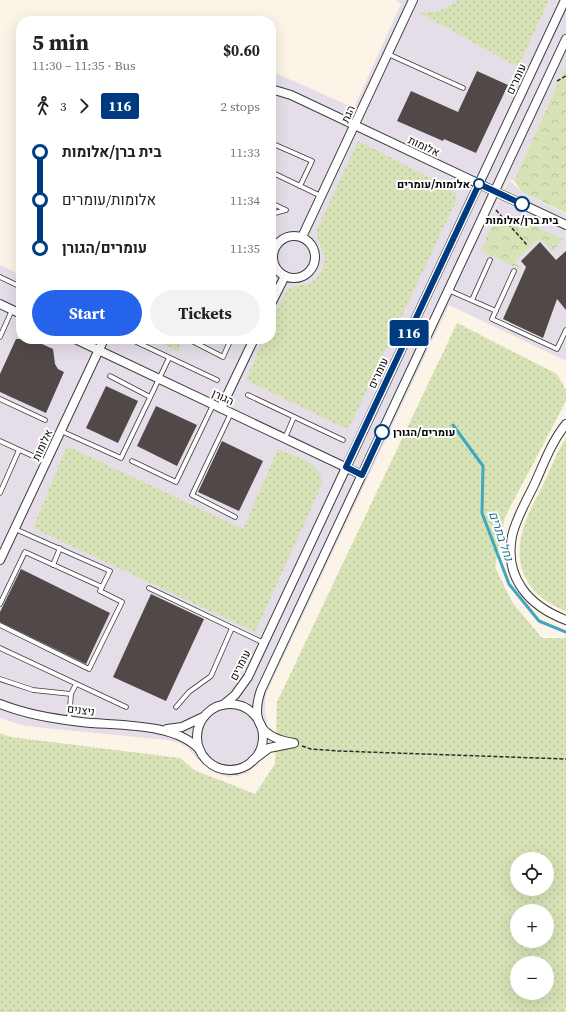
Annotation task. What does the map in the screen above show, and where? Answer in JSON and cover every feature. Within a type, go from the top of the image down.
[{"type":"street","name":"הגת","points":[[302,237],[413,0]]},
{"type":"street","name":"עומרים","points":[[223,705],[242,687],[264,643],[565,0]]},
{"type":"street","points":[[253,760],[262,744],[257,709],[261,690],[566,39]]},
{"type":"street","name":"אלומות","points":[[276,90],[291,95],[566,225]]},
{"type":"street","points":[[276,247],[279,242],[286,237],[302,237],[309,242],[315,257],[309,272],[294,278],[285,276],[276,266]]},
{"type":"street","points":[[276,294],[285,276]]},
{"type":"street","points":[[0,304],[16,312]]},
{"type":"street","name":"הגורן","points":[[85,344],[362,475]]},
{"type":"street","name":"אלומות","points":[[0,560],[101,344]]},
{"type":"street","points":[[217,406],[251,344]]},
{"type":"street","points":[[566,424],[553,444],[519,517],[512,536],[511,554],[514,572],[522,589],[533,602],[548,613],[566,620]]},
{"type":"street","name":"ניצנים","points":[[0,704],[34,714],[69,720],[160,730],[186,738],[200,750]]},
{"type":"street","points":[[223,705],[242,707],[253,714],[264,732],[272,737],[294,743],[269,748],[253,760],[236,769],[223,769],[207,760],[200,750],[197,737],[198,731],[207,714],[223,705]]},
{"type":"street","name":"ניצנים","points":[[160,730],[182,727],[207,714]]},
{"type":"lane","points":[[388,54],[463,88]]},
{"type":"lane","points":[[276,145],[312,161],[300,186]]},
{"type":"lane","points":[[276,174],[322,196]]},
{"type":"lane","points":[[276,205],[286,210],[276,213]]},
{"type":"lane","points":[[472,300],[490,260]]},
{"type":"lane","points":[[514,271],[492,319],[557,349],[566,330]]},
{"type":"lane","points":[[0,277],[16,285]]},
{"type":"lane","points":[[448,290],[496,311]]},
{"type":"lane","points":[[0,337],[13,310]]},
{"type":"lane","points":[[140,344],[217,380]]},
{"type":"lane","points":[[198,344],[223,357],[229,344]]},
{"type":"lane","points":[[61,431],[121,458],[169,358]]},
{"type":"lane","points":[[110,376],[150,397]]},
{"type":"lane","points":[[248,395],[343,440]]},
{"type":"lane","points":[[0,399],[45,420]]},
{"type":"lane","points":[[132,461],[176,482],[217,406]]},
{"type":"lane","points":[[231,413],[192,495],[235,517]]},
{"type":"lane","points":[[285,438],[294,417]]},
{"type":"lane","points":[[0,441],[46,462]]},
{"type":"lane","points":[[0,493],[19,450]]},
{"type":"lane","points":[[0,625],[89,669],[122,602],[100,592],[110,570],[15,529]]},
{"type":"lane","points":[[53,565],[60,548]]},
{"type":"lane","points":[[0,604],[25,552],[102,587]]},
{"type":"lane","points":[[149,588],[264,643]]},
{"type":"lane","points":[[176,707],[189,692],[210,676],[232,628]]},
{"type":"lane","points":[[0,648],[126,707]]},
{"type":"lane","points":[[0,679],[33,690],[70,694]]},
{"type":"lane","points":[[69,720],[70,694],[76,684]]},
{"type":"path","points":[[490,202],[528,246]]},
{"type":"path","points":[[294,743],[311,749],[339,751],[566,759]]},
{"type":"shaded area","points":[[396,0],[566,0],[566,65],[514,181],[508,179],[477,246],[509,180],[522,192],[566,214],[566,361],[449,305],[266,694],[265,709],[268,732],[268,748],[264,757],[249,772],[238,776],[228,777],[217,774],[197,759],[188,748],[179,743],[166,740],[25,726],[0,718],[0,265],[16,273],[16,344],[276,344],[276,74],[354,108],[401,4]]},
{"type":"green space","points":[[458,0],[549,0],[518,67],[418,12],[439,10],[448,7]]},
{"type":"green space","points":[[566,65],[566,213],[522,192],[514,181]]},
{"type":"green space","points":[[358,141],[450,188],[455,193],[457,199],[348,430],[246,380],[262,344],[276,344],[276,312],[285,294],[290,288],[311,283],[318,277],[321,271],[324,264],[324,253],[318,240],[317,230]]},
{"type":"green space","points":[[508,215],[563,239],[553,251],[540,238],[514,262],[523,271],[481,251],[494,224],[502,217]]},
{"type":"green space","points":[[457,323],[557,374],[566,390],[566,401],[505,517],[495,567],[512,602],[542,638],[566,638],[566,1012],[0,1012],[0,733],[11,737],[180,758],[194,770],[255,794],[275,764],[277,702]]},
{"type":"green space","points":[[163,344],[181,344],[178,351]]},
{"type":"green space","points":[[566,438],[566,611],[544,600],[529,584],[521,563],[520,551],[522,531],[527,518]]},
{"type":"green space","points":[[67,446],[243,529],[278,449],[308,462],[314,467],[319,472],[322,479],[321,487],[255,632],[33,528]]},
{"type":"building","points":[[477,71],[508,85],[476,153],[444,139],[443,141],[397,121],[411,91],[458,112]]},
{"type":"building","points":[[540,242],[556,260],[566,251],[566,310],[557,299],[543,338],[503,319],[526,267],[521,261]]},
{"type":"building","points":[[16,339],[16,344],[42,344],[53,349],[55,364],[58,369],[64,372],[46,413],[0,392],[0,374]]},
{"type":"building","points":[[106,386],[138,401],[118,443],[86,428]]},
{"type":"building","points":[[156,406],[197,425],[177,466],[137,446]]},
{"type":"building","points":[[222,441],[263,461],[239,511],[198,492]]},
{"type":"building","points":[[21,569],[110,613],[86,664],[0,622],[0,612]]},
{"type":"building","points":[[151,594],[204,619],[166,701],[113,677]]},
{"type":"waterway","name":"נחל בתרים","points":[[453,425],[483,466],[482,513],[509,584],[539,621],[566,632]]},
{"type":"bus line","name":"116","points":[[382,432],[362,475],[346,467],[479,184],[522,204]]},
{"type":"place","name":"אלומות/עומרים","points":[[479,184]]},
{"type":"place","name":"בית ברן/אלומות","points":[[522,204]]},
{"type":"place","name":"עומרים/הגורן","points":[[382,432]]}]
